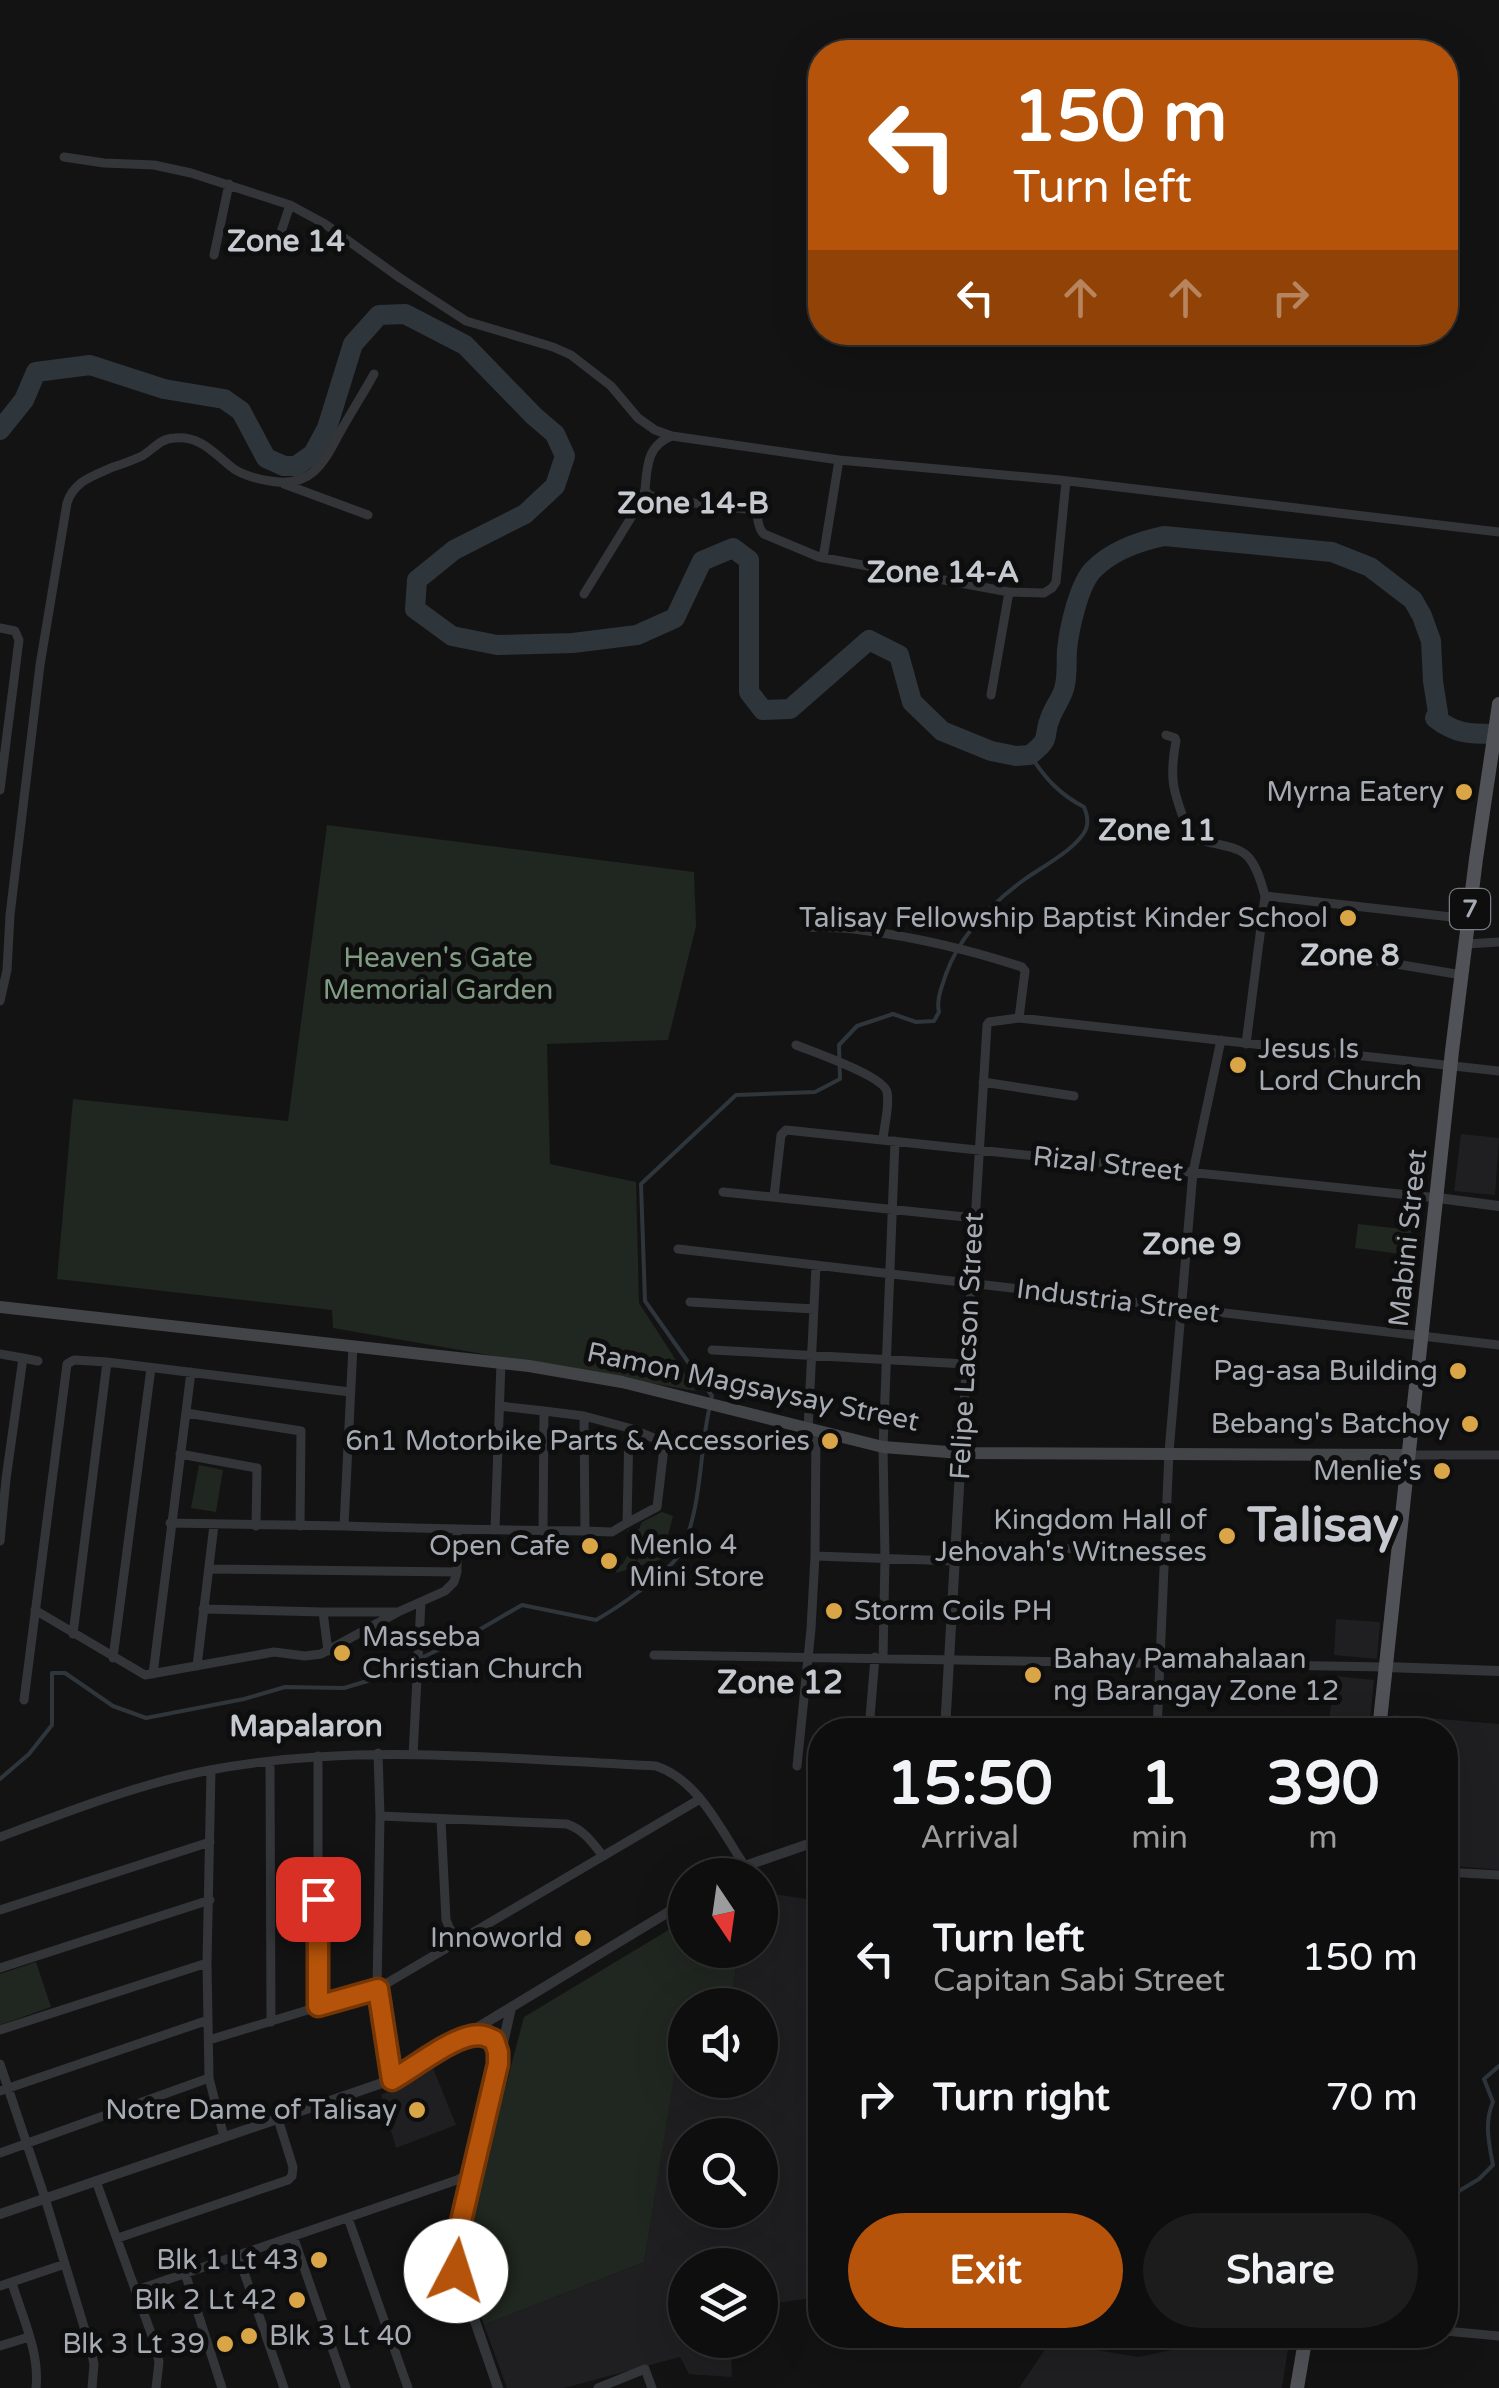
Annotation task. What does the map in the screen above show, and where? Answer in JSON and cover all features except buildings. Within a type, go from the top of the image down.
[{"type":"main road","name":"7","points":[[1498,714],[1499,704]]},
{"type":"main road","name":"Mabini Street","points":[[1380,1718],[1451,1068],[1498,714]]},
{"type":"main road","name":"Ramon Magsaysay Street","points":[[0,1307],[501,1362],[622,1382],[883,1447],[961,1453],[1409,1454]]},
{"type":"main road","points":[[1297,2388],[1304,2348]]},
{"type":"street","points":[[64,157],[154,165],[191,173],[290,206],[325,224],[466,321],[572,355],[611,386],[638,418],[672,436],[839,460],[1066,481],[1499,532]]},
{"type":"street","points":[[214,255],[229,184]]},
{"type":"street","points":[[275,250],[290,206]]},
{"type":"street","points":[[282,483],[302,479],[323,464],[374,374]]},
{"type":"street","points":[[584,594],[645,490],[650,456],[656,445],[672,436]]},
{"type":"street","points":[[0,1001],[7,970],[40,665],[71,492],[77,484],[142,456],[166,438],[192,438],[252,478],[282,483],[368,515]]},
{"type":"street","points":[[823,558],[839,460]]},
{"type":"street","points":[[645,490],[648,496],[754,510],[764,534],[823,558],[1009,592],[1044,593],[1056,582],[1066,481]]},
{"type":"street","points":[[991,695],[1009,592]]},
{"type":"street","points":[[0,628],[16,631],[18,635],[0,790]]},
{"type":"street","points":[[0,689],[14,691]]},
{"type":"street","points":[[1166,735],[1175,738],[1172,787],[1189,834],[1195,839],[1244,851],[1256,868],[1265,896],[1246,1044]]},
{"type":"street","points":[[1265,896],[1469,919]]},
{"type":"street","points":[[806,927],[859,930],[954,948],[1024,968],[1020,1018],[1499,1071]]},
{"type":"street","points":[[1466,944],[1499,942]]},
{"type":"street","points":[[1342,956],[1462,975]]},
{"type":"street","name":"Felipe Lacson Street","points":[[945,1718],[988,1022],[1020,1018]]},
{"type":"street","points":[[1158,1718],[1169,1452],[1192,1172],[1221,1040]]},
{"type":"street","points":[[796,1044],[869,1075],[886,1088],[883,1140]]},
{"type":"street","points":[[983,1082],[1074,1096]]},
{"type":"street","name":"Rizal Street","points":[[774,1196],[782,1132],[792,1130],[1499,1206]]},
{"type":"street","points":[[872,1718],[885,1557],[883,1447],[895,1141]]},
{"type":"street","points":[[723,1192],[975,1218]]},
{"type":"street","name":"Industria Street","points":[[678,1249],[1499,1345]]},
{"type":"street","points":[[797,1766],[815,1556],[812,1356],[816,1265]]},
{"type":"street","points":[[690,1302],[814,1308]]},
{"type":"street","points":[[344,1526],[353,1346]]},
{"type":"street","points":[[712,1350],[966,1364]]},
{"type":"street","points":[[0,1354],[38,1361]]},
{"type":"street","points":[[0,1541],[3,1478],[23,1358]]},
{"type":"street","points":[[24,1700],[66,1364],[74,1360],[107,1362],[350,1392]]},
{"type":"street","points":[[73,1634],[107,1362]]},
{"type":"street","points":[[495,1530],[501,1362]]},
{"type":"street","points":[[113,1658],[151,1368]]},
{"type":"street","points":[[153,1674],[191,1372]]},
{"type":"street","points":[[170,1523],[612,1532],[657,1507],[664,1448],[661,1441],[584,1416],[500,1406]]},
{"type":"street","points":[[543,1531],[544,1411]]},
{"type":"street","points":[[186,1413],[301,1430],[300,1526]]},
{"type":"street","points":[[584,1416],[585,1531]]},
{"type":"street","points":[[627,1523],[629,1428]]},
{"type":"street","points":[[180,1454],[258,1468],[256,1526]]},
{"type":"street","name":"Ramon Magsaysay Street","points":[[1409,1454],[1499,1455]]},
{"type":"street","points":[[197,1666],[214,1525]]},
{"type":"street","points":[[34,1610],[146,1675],[274,1652],[305,1656],[328,1651],[450,1587],[457,1572],[456,1530]]},
{"type":"street","points":[[955,1546],[1165,1550]]},
{"type":"street","points":[[815,1556],[955,1561]]},
{"type":"street","points":[[209,1569],[457,1572]]},
{"type":"street","points":[[413,1755],[421,1602]]},
{"type":"street","points":[[203,1609],[398,1612]]},
{"type":"street","points":[[323,1612],[328,1651]]},
{"type":"street","points":[[654,1655],[1499,1671]]},
{"type":"street","points":[[378,1754],[378,1989],[392,2080]]},
{"type":"street","points":[[0,1837],[148,1784],[270,1762],[378,1754],[656,1766],[681,1778],[700,1798],[739,1858]]},
{"type":"street","points":[[318,1756],[318,2006]]},
{"type":"street","points":[[270,1762],[271,2022]]},
{"type":"street","points":[[212,1770],[208,2020],[210,2078],[224,2137]]},
{"type":"street","points":[[209,2040],[378,1989],[700,1798]]},
{"type":"street","points":[[380,1816],[567,1824],[579,1828],[603,1856]]},
{"type":"street","points":[[441,1820],[446,1920],[461,1941]]},
{"type":"street","points":[[0,1910],[210,1842]]},
{"type":"street","points":[[767,1858],[808,1844]]},
{"type":"street","points":[[1458,1873],[1499,1875]]},
{"type":"street","points":[[0,1968],[210,1900]]},
{"type":"street","points":[[0,2214],[392,2080],[668,1912]]},
{"type":"street","points":[[0,2030],[207,1963]]},
{"type":"street","points":[[498,2388],[454,2260],[511,2008]]},
{"type":"street","points":[[4,2090],[208,2020]]},
{"type":"street","points":[[460,2039],[485,2035],[494,2040],[498,2064]]},
{"type":"street","points":[[0,2064],[4,2090],[28,2144],[91,2350],[92,2388]]},
{"type":"street","points":[[0,2153],[210,2078]]},
{"type":"street","points":[[118,2238],[288,2180],[294,2171],[278,2119]]},
{"type":"street","points":[[137,2290],[472,2172]]},
{"type":"street","points":[[96,2181],[159,2362],[156,2388]]},
{"type":"street","points":[[348,2218],[408,2388]]},
{"type":"street","points":[[293,2236],[346,2388]]},
{"type":"street","points":[[238,2255],[284,2388]]},
{"type":"street","points":[[0,2286],[65,2264]]},
{"type":"street","points":[[185,2273],[222,2388]]},
{"type":"street","points":[[12,2283],[29,2337],[36,2388]]},
{"type":"street","points":[[1458,2332],[1499,2336]]},
{"type":"street","points":[[0,2346],[29,2337]]},
{"type":"street","points":[[598,2388],[645,2369],[652,2388]]},
{"type":"shaded area","points":[[1461,1134],[1499,1138],[1495,1195],[1454,1191]]},
{"type":"shaded area","points":[[1336,1619],[1380,1622],[1377,1659],[1334,1655]]},
{"type":"shaded area","points":[[1334,1676],[1374,1680],[1370,1718],[1329,1718]]},
{"type":"shaded area","points":[[1458,1721],[1499,1724],[1499,1870],[1458,1866]]},
{"type":"shaded area","points":[[778,1895],[808,1899],[808,2299],[778,2303],[778,2248],[668,2248],[668,2358],[676,2358],[564,2388],[507,2388],[484,2325],[644,2262],[671,2098],[778,2098],[778,1988],[733,1988],[736,1968],[778,1968]]},
{"type":"shaded area","name":"Notre Dame of Talisay","points":[[433,2068],[456,2125],[396,2148],[381,2095]]},
{"type":"shaded area","points":[[1046,2348],[1085,2348],[1138,2357],[1182,2348],[1288,2348],[1282,2388],[1019,2388]]},
{"type":"shaded area","points":[[681,2358],[731,2358],[732,2377],[689,2374]]},
{"type":"green space","name":"Heaven's Gate Memorial Garden","points":[[327,825],[694,872],[696,926],[668,1040],[547,1044],[550,1164],[636,1182],[639,1303],[696,1391],[333,1328],[332,1310],[57,1279],[73,1099],[288,1121]]},
{"type":"green space","points":[[1358,1224],[1411,1230],[1408,1255],[1355,1248]]},
{"type":"green space","points":[[199,1465],[223,1470],[216,1512],[191,1508]]},
{"type":"green space","points":[[662,1512],[673,1516],[662,1559],[616,1573],[616,1563],[622,1565],[629,1553],[637,1561],[651,1550],[648,1541],[632,1542],[627,1531],[639,1529],[642,1522]]},
{"type":"green space","points":[[668,1930],[668,1968],[736,1968],[733,1988],[668,1988],[671,2098],[644,2262],[484,2325],[460,2258],[524,2017]]},
{"type":"green space","points":[[36,1962],[51,2007],[0,2025],[0,1974]]},
{"type":"waterway","points":[[0,430],[24,400],[36,372],[90,365],[164,389],[224,399],[241,411],[266,458],[284,466],[296,466],[313,454],[327,428],[353,344],[379,315],[405,314],[465,345],[555,434],[565,456],[555,486],[525,514],[454,550],[417,580],[415,609],[452,636],[497,645],[573,643],[637,635],[675,618],[702,561],[733,548],[749,560],[749,692],[763,710],[790,709],[869,640],[899,655],[912,702],[942,731],[991,751],[1030,755],[1045,740],[1048,723],[1064,689],[1072,619],[1089,576],[1118,552],[1164,536],[1332,552],[1370,567],[1413,600],[1422,616],[1431,641],[1438,713],[1435,718],[1465,732],[1499,734]]},
{"type":"waterway","points":[[711,1400],[712,1396],[645,1301],[641,1184],[736,1095],[815,1092],[840,1079],[839,1045],[857,1026],[893,1014],[916,1022],[934,1021],[946,974],[968,933],[1001,898],[1068,850],[1086,829],[1084,807],[1053,785],[1030,755]]},
{"type":"waterway","points":[[0,1779],[29,1754],[52,1725],[52,1673],[65,1673],[113,1706],[146,1718],[285,1687],[344,1688],[384,1676],[522,1605],[596,1620],[654,1580],[680,1553],[696,1501],[709,1410]]},
{"type":"waterway","points":[[1458,2193],[1493,2165],[1488,2125],[1493,2102],[1484,2079],[1499,2066]]},
{"type":"place","name":"Myrna Eatery","points":[[1464,792]]},
{"type":"place","name":"Talisay Fellowship Baptist Kinder School","points":[[1348,918]]},
{"type":"place","name":"Jesus Is Lord Church","points":[[1238,1065]]},
{"type":"place","name":"Pag-asa Building","points":[[1458,1371]]},
{"type":"place","name":"Bebang's Batchoy","points":[[1470,1424]]},
{"type":"place","name":"6n1 Motorbike Parts & Accessories","points":[[830,1441]]},
{"type":"place","name":"Menlie's","points":[[1442,1471]]},
{"type":"place","name":"Kingdom Hall of Jehovah's Witnesses","points":[[1227,1536]]},
{"type":"place","name":"Open Cafe","points":[[590,1546]]},
{"type":"place","name":"Menlo 4 Mini Store","points":[[609,1561]]},
{"type":"place","name":"Storm Coils PH","points":[[834,1611]]},
{"type":"place","name":"Masseba Christian Church","points":[[342,1653]]},
{"type":"place","name":"Bahay Pamahalaan ng Barangay Zone 12","points":[[1033,1675]]},
{"type":"place","name":"Innoworld","points":[[583,1938]]},
{"type":"place","name":"Notre Dame of Talisay","points":[[417,2110]]},
{"type":"place","name":"Blk 1 Lt 43","points":[[319,2260]]},
{"type":"place","name":"Blk 2 Lt 42","points":[[297,2300]]},
{"type":"place","name":"Blk 3 Lt 40","points":[[249,2336]]},
{"type":"place","name":"Blk 3 Lt 39","points":[[225,2344]]},
{"type":"district","name":"Zone 14","points":[[286,241]]},
{"type":"district","name":"Zone 14-B","points":[[693,503]]},
{"type":"district","name":"Zone 14-A","points":[[943,572]]},
{"type":"district","name":"Zone 11","points":[[1157,830]]},
{"type":"district","name":"Zone 8","points":[[1350,955]]},
{"type":"district","name":"Zone 9","points":[[1192,1244]]},
{"type":"district","name":"Talisay","points":[[1323,1526]]},
{"type":"district","name":"Zone 12","points":[[780,1683]]},
{"type":"district","name":"Mapalaron","points":[[306,1726]]},
{"type":"route","points":[[318,1899],[318,2006],[378,1989],[392,2080],[460,2039],[485,2035],[494,2040],[498,2064],[454,2251],[456,2271]]}]
